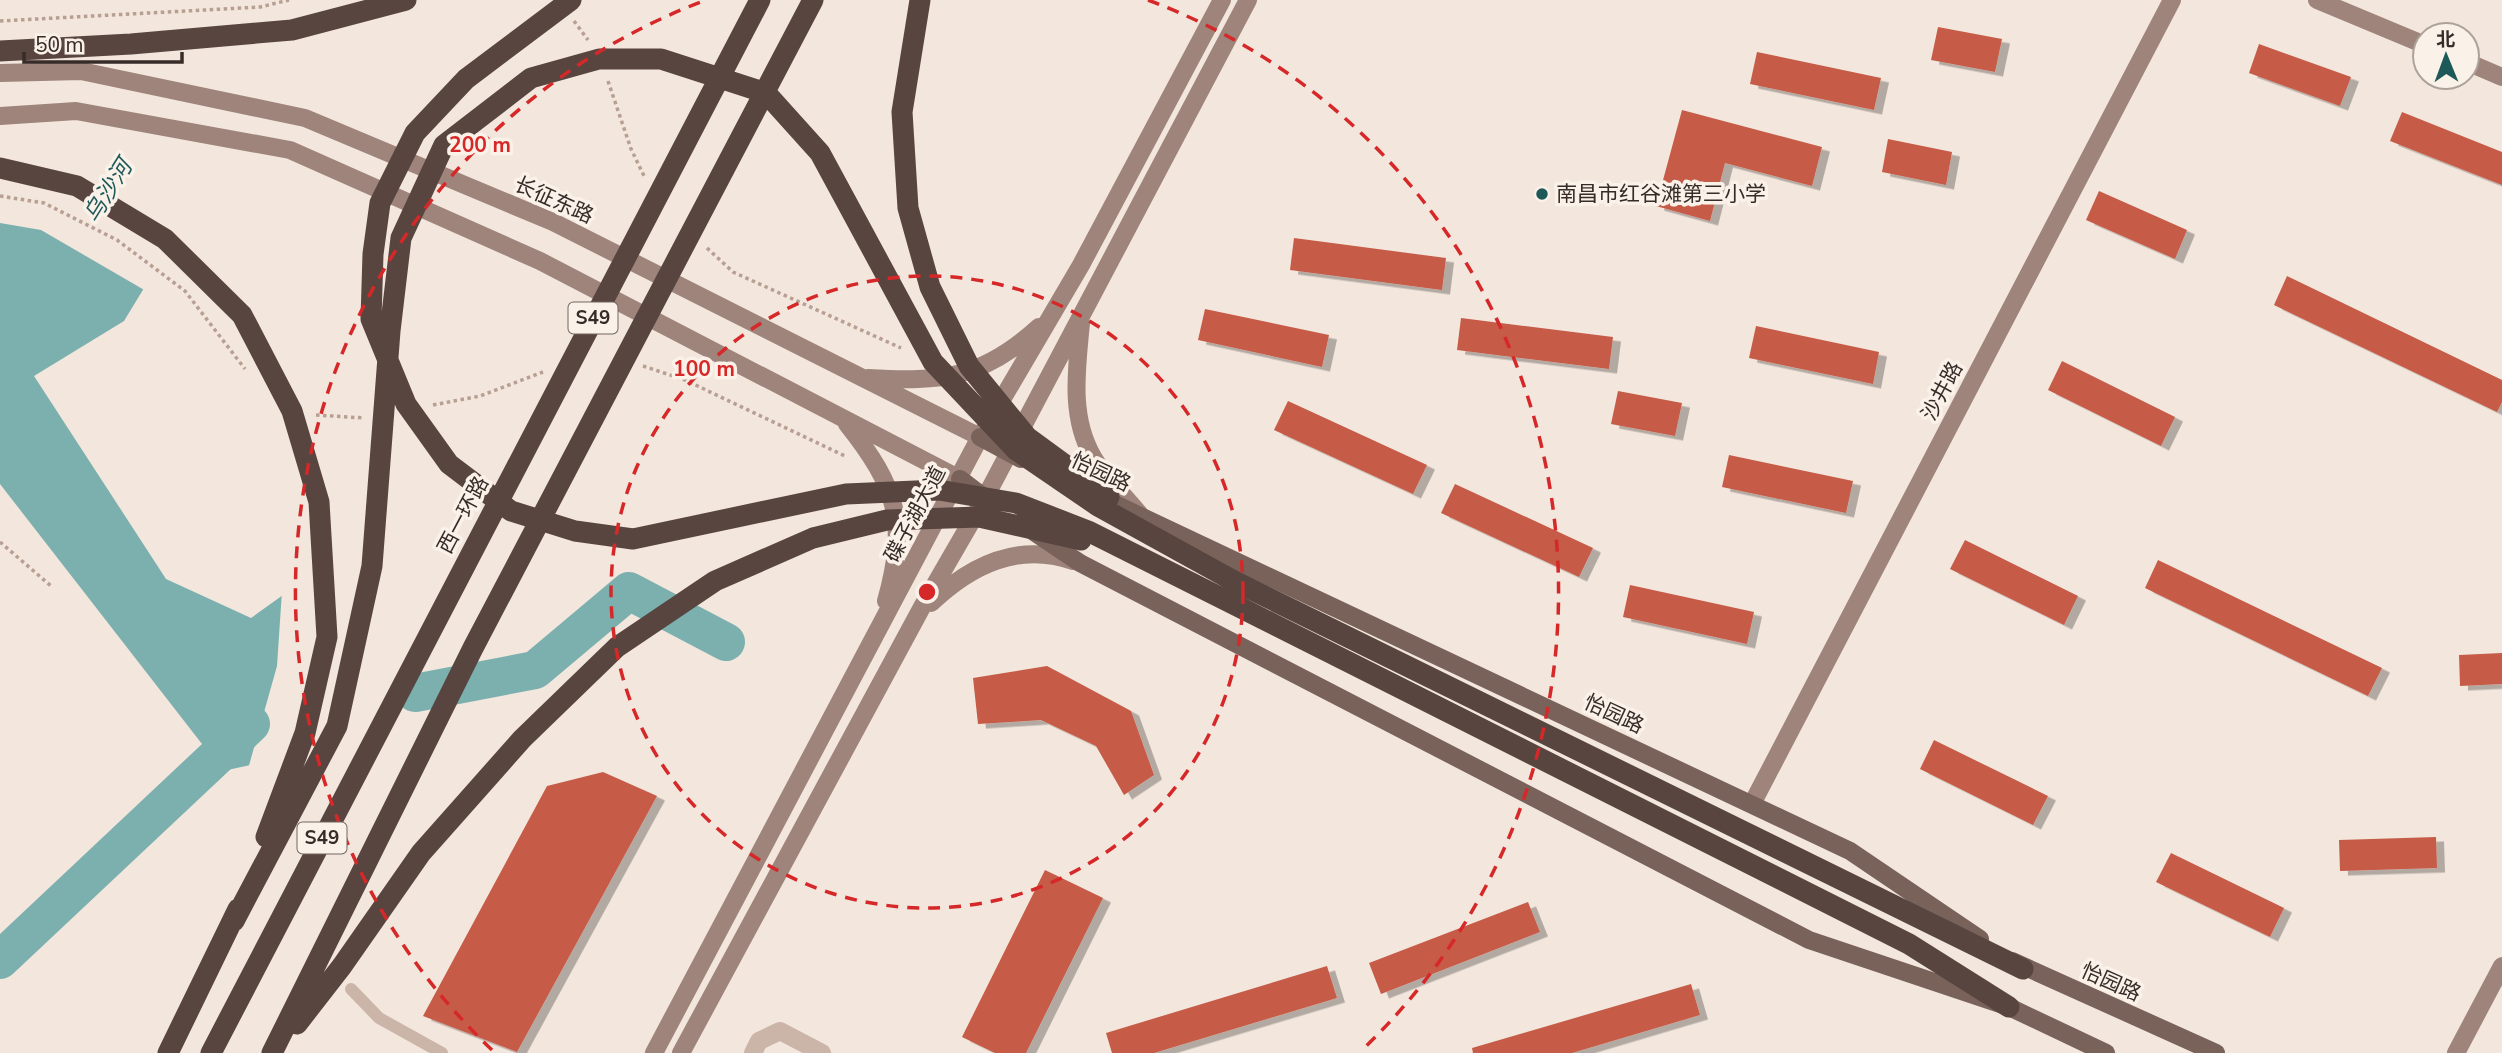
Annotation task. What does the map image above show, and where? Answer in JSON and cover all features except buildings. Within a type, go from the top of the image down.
[{"type":"highway","points":[[0,51],[131,44],[292,30],[405,0]]},
{"type":"highway","name":"西一环路","points":[[211,1053],[760,0]]},
{"type":"highway","name":"S49","points":[[273,1053],[473,648],[813,0]]},
{"type":"highway","points":[[920,0],[902,112],[908,208],[930,287],[969,366],[1027,437],[1233,580]]},
{"type":"highway","points":[[568,5],[466,79],[415,133],[380,203],[373,254],[371,319],[406,404],[449,464],[511,511],[575,531],[633,539],[686,530],[846,494],[952,492],[1016,503],[1088,531],[1909,944],[2010,1007]]},
{"type":"highway","points":[[168,1053],[233,922],[337,726],[372,566],[390,331],[401,238],[444,145],[531,78],[599,59],[661,59],[766,93],[820,153],[933,362],[1016,450],[1098,506],[1233,580],[2023,969]]},
{"type":"highway","points":[[0,168],[77,186],[165,239],[242,315],[292,411],[319,502],[327,636],[305,733],[233,922]]},
{"type":"highway","points":[[273,1053],[342,966],[421,853],[522,739],[617,647],[715,581],[813,538],[887,520],[979,517],[1074,538],[1201,588]]},
{"type":"main road","name":"碟子湖大道","points":[[654,1053],[960,480],[980,437],[1052,315],[1222,0]]},
{"type":"main road","points":[[681,1053],[916,617],[985,498],[1248,0]]},
{"type":"main road","name":"沙井路","points":[[1752,804],[2172,0]]},
{"type":"main road","points":[[2317,0],[2411,39]]},
{"type":"main road","points":[[2481,68],[2502,77]]},
{"type":"main road","name":"长征东路","points":[[0,73],[81,71],[305,118],[553,222],[980,437]]},
{"type":"main road","points":[[0,116],[76,111],[290,150],[540,261],[843,418],[960,480],[1080,564]]},
{"type":"main road","points":[[1082,313],[1076,389],[1079,422],[1093,457],[1141,516]]},
{"type":"main road","points":[[863,378],[927,381],[961,375],[1021,343],[1052,315]]},
{"type":"main road","points":[[843,418],[870,453],[893,497],[898,547],[877,634]]},
{"type":"main road","name":"怡园路","points":[[980,437],[1008,453],[1850,851],[2023,969],[2216,1053]]},
{"type":"main road","points":[[916,617],[953,582],[997,560],[1030,552],[1058,556],[1080,564],[1809,940],[2010,1007],[2106,1053]]},
{"type":"main road","points":[[2456,1053],[2502,965]]},
{"type":"street","points":[[753,1053],[759,1041],[780,1031],[822,1053]]},
{"type":"lane","points":[[351,989],[379,1018],[442,1053]]},
{"type":"path","points":[[0,21],[260,7],[289,0]]},
{"type":"path","points":[[568,5],[590,42]]},
{"type":"path","points":[[607,77],[631,149],[647,182]]},
{"type":"path","points":[[0,196],[44,203],[117,240],[186,291]]},
{"type":"path","points":[[705,246],[733,272],[910,352]]},
{"type":"path","points":[[0,542],[51,586]]},
{"type":"water","points":[[200,196],[124,321],[34,376],[166,579],[251,618],[346,550],[467,717],[223,771],[0,484],[0,207]]},
{"type":"pier","points":[[29,0],[308,0],[268,93],[146,291],[41,230],[0,223],[0,191]]},
{"type":"pier","points":[[344,547],[348,548],[471,718],[248,769],[277,666],[282,591]]},
{"type":"waterway","points":[[415,693],[535,670],[629,591],[726,642]]},
{"type":"waterway","points":[[0,960],[251,724]]},
{"type":"place","name":"南昌市红谷滩第三小学","points":[[1542,194]]},
{"type":"water label","name":"乌沙河","points":[[108,191]]}]
